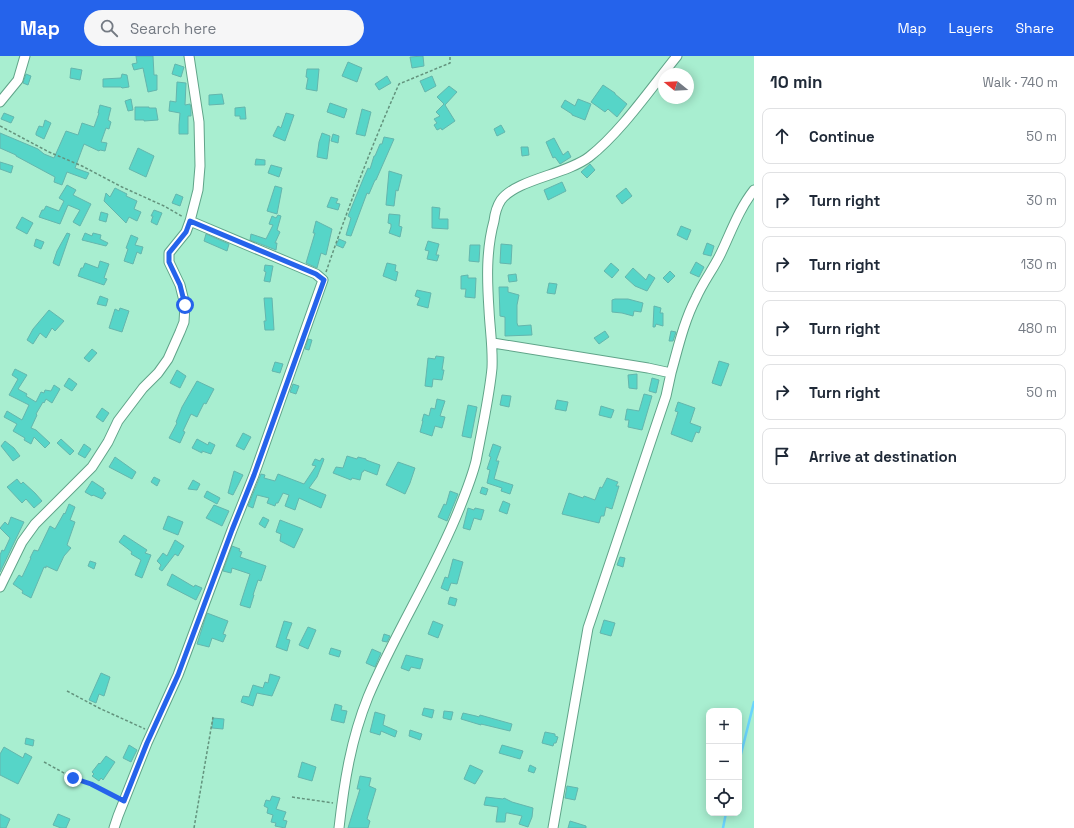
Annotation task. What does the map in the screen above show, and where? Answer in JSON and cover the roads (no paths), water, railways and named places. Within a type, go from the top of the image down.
[{"type":"street","points":[[0,102],[18,80],[25,56]]},
{"type":"street","points":[[0,587],[22,542],[34,524],[92,467],[108,442],[118,421],[143,388],[158,373],[174,347],[184,322],[185,305],[180,285],[169,262],[169,253],[186,232],[198,190],[200,145],[196,97],[189,56]]},
{"type":"street","points":[[339,828],[351,749],[358,725],[369,696],[404,622],[442,550],[469,485],[476,461],[489,392],[492,343],[488,288],[488,252],[497,208],[512,189],[574,167],[589,157],[630,115],[677,56]]},
{"type":"street","points":[[553,828],[588,628],[666,396],[681,336],[696,298],[713,270],[732,229],[749,196],[754,190]]},
{"type":"street","points":[[114,828],[152,732],[178,675],[265,446],[324,280],[316,274],[190,221]]},
{"type":"street","points":[[492,343],[671,373]]},
{"type":"waterway","points":[[742,750],[754,702]]},
{"type":"waterway","points":[[723,828],[725,816]]}]
